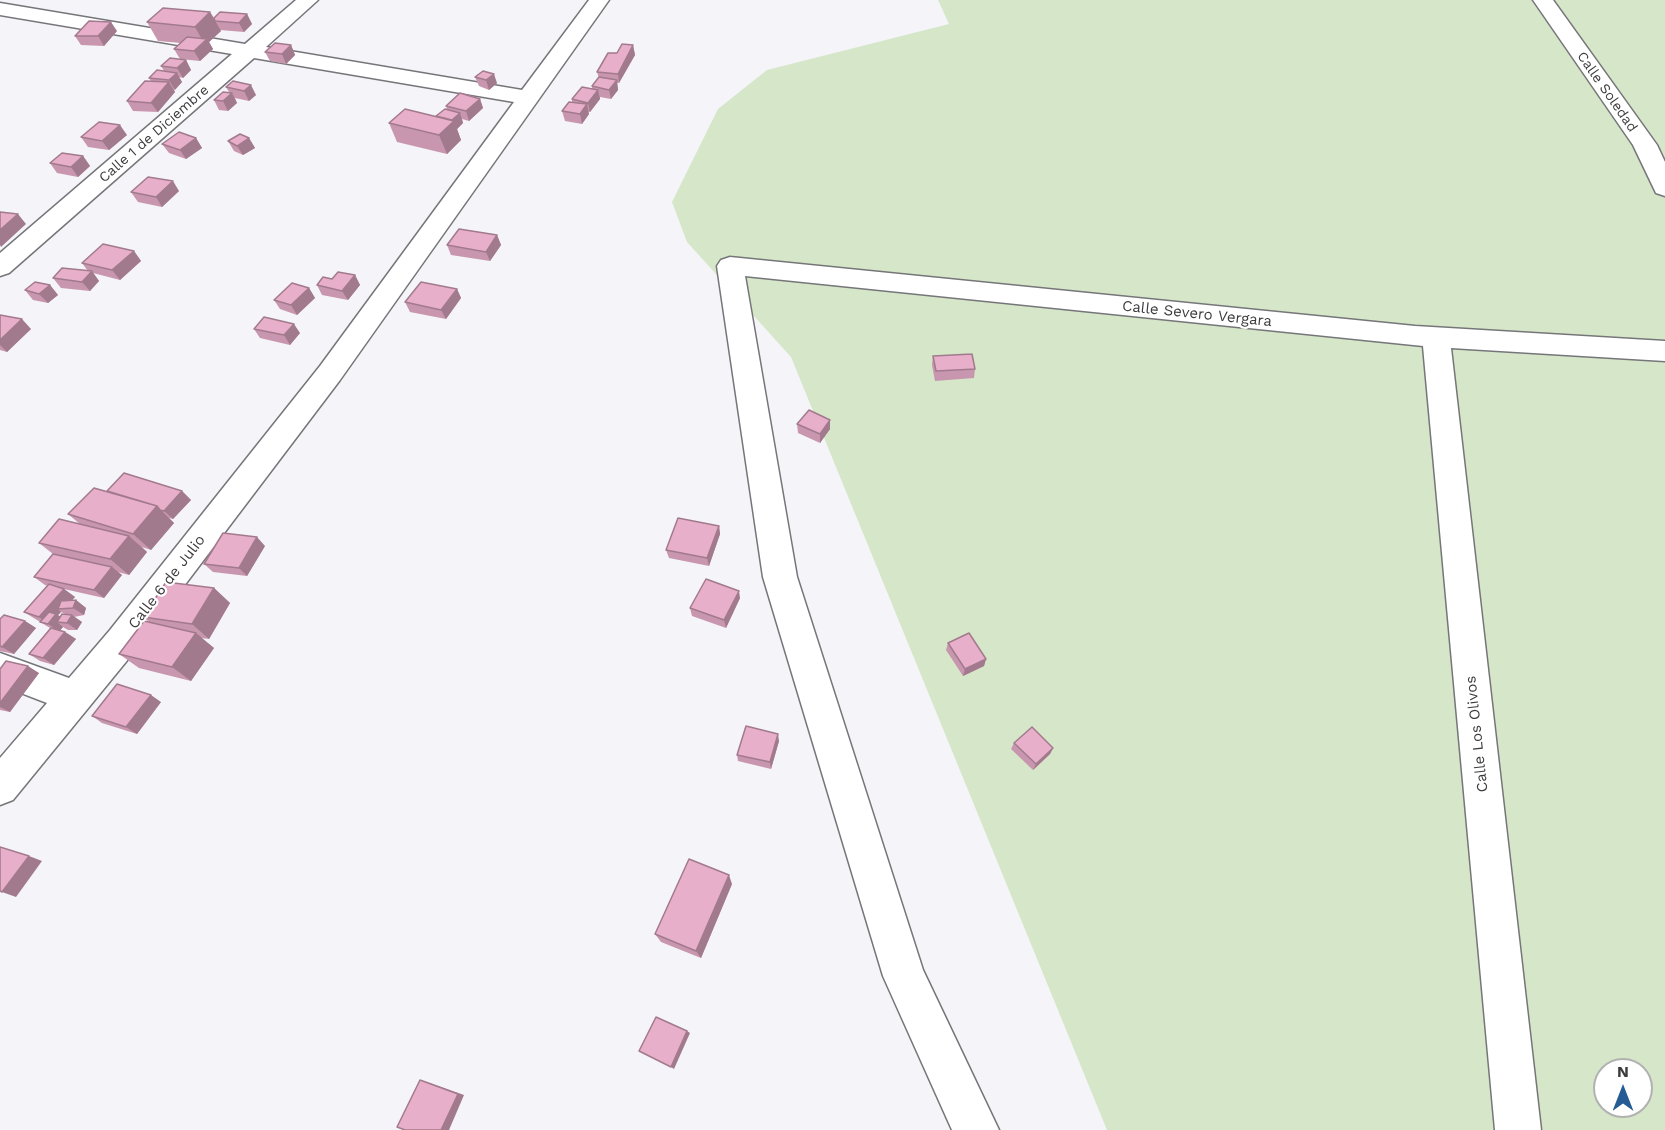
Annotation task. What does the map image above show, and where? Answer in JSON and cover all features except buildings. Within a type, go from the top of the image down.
[{"type":"street","name":"Calle 1 de Diciembre","points":[[0,267],[308,0]]},
{"type":"street","name":"Calle 6 de Julio","points":[[0,787],[75,698],[330,373],[599,0]]},
{"type":"street","name":"Calle Soledad","points":[[1543,0],[1645,145],[1665,188]]},
{"type":"street","points":[[0,9],[529,98]]},
{"type":"street","name":"Calle Severo Vergara","points":[[976,1130],[904,976],[780,576],[730,266],[1436,337],[1665,351]]},
{"type":"street","name":"Calle Los Olivos","points":[[1436,337],[1518,1130]]},
{"type":"street","points":[[0,669],[75,698]]},
{"type":"green space","points":[[938,0],[1665,0],[1665,1130],[1107,1130],[791,357],[687,242],[672,202],[718,109],[767,70],[949,24]]}]
